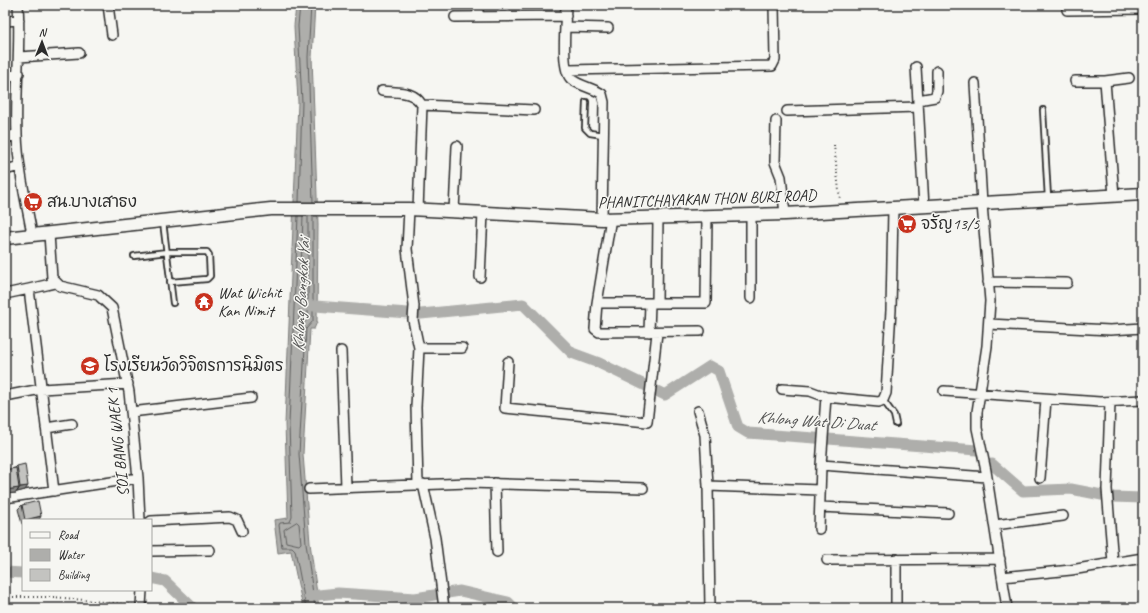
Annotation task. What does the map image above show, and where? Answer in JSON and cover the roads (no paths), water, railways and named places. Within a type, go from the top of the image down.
[{"type":"main road","name":"PHANITCHAYAKAN THON BURI ROAD","points":[[5,238],[32,234],[49,234],[163,222],[271,209],[335,208],[454,211],[607,218],[785,214],[1143,194]]},
{"type":"street","points":[[18,5],[19,73],[17,134],[20,166],[32,234]]},
{"type":"street","points":[[108,5],[112,34]]},
{"type":"street","points":[[478,5],[478,17]]},
{"type":"street","points":[[566,5],[566,70],[570,78],[577,83],[593,88],[602,94],[604,102],[603,135],[607,218],[595,329],[599,332],[653,333],[700,331]]},
{"type":"street","points":[[566,70],[772,66],[775,60],[774,5]]},
{"type":"street","points":[[1067,10],[1143,9]]},
{"type":"street","points":[[455,17],[566,16]]},
{"type":"street","points":[[5,21],[19,20]]},
{"type":"street","points":[[566,27],[608,28]]},
{"type":"street","points":[[19,57],[79,53]]},
{"type":"street","points":[[916,67],[924,207]]},
{"type":"street","points":[[787,111],[918,104],[935,97],[937,91],[937,71]]},
{"type":"street","points":[[5,78],[19,73]]},
{"type":"street","points":[[1075,81],[1105,81],[1129,78]]},
{"type":"street","points":[[1105,81],[1114,196]]},
{"type":"street","points":[[975,83],[982,204],[990,301],[989,324],[977,412],[977,428],[987,477],[1007,608]]},
{"type":"street","points":[[382,92],[411,94],[418,97],[422,105],[413,210],[407,248],[414,306],[413,320],[419,348],[416,407],[421,485],[429,506],[441,577],[444,605]]},
{"type":"street","points":[[422,105],[534,110]]},
{"type":"street","points":[[776,121],[775,162],[781,177],[785,214]]},
{"type":"street","points":[[5,138],[17,134]]},
{"type":"street","points":[[454,211],[457,146]]},
{"type":"street","points":[[5,170],[20,166]]},
{"type":"street","points":[[782,389],[810,391],[826,397],[879,402],[884,400],[886,394],[891,310],[893,209]]},
{"type":"street","points":[[480,277],[483,213]]},
{"type":"street","points":[[751,215],[751,298]]},
{"type":"street","points":[[597,303],[706,303],[707,216]]},
{"type":"street","points":[[508,362],[505,408],[647,422],[652,380],[658,217]]},
{"type":"street","points":[[5,294],[55,283],[52,278],[49,234]]},
{"type":"street","points":[[988,282],[1067,283]]},
{"type":"street","name":"SOI BANG WAEK 1","points":[[55,283],[60,286],[98,295],[112,308],[128,384],[138,478],[140,519]]},
{"type":"street","points":[[29,289],[54,491]]},
{"type":"street","points":[[989,324],[1110,330],[1143,328]]},
{"type":"street","points":[[419,348],[462,348]]},
{"type":"street","points":[[341,351],[346,487]]},
{"type":"street","points":[[5,396],[42,389],[128,384]]},
{"type":"street","points":[[944,391],[1046,399],[1110,402],[1143,400]]},
{"type":"street","points":[[819,529],[820,465],[826,397]]},
{"type":"street","points":[[131,412],[252,398]]},
{"type":"street","points":[[1040,478],[1046,399]]},
{"type":"street","points":[[1110,402],[1107,503],[1113,563]]},
{"type":"street","points":[[698,411],[705,435],[708,486],[710,608]]},
{"type":"street","points":[[46,428],[72,424]]},
{"type":"street","points":[[820,465],[987,477]]},
{"type":"street","points":[[5,498],[138,478]]},
{"type":"street","points":[[495,483],[497,552]]},
{"type":"street","points":[[309,489],[495,483],[643,488]]},
{"type":"street","points":[[708,486],[820,490]]},
{"type":"street","points":[[820,507],[948,513]]},
{"type":"street","points":[[995,525],[1063,516]]},
{"type":"street","points":[[152,521],[230,517],[237,520],[242,531]]},
{"type":"street","points":[[152,551],[210,550]]},
{"type":"street","points":[[1002,577],[1071,570],[1143,558]]},
{"type":"street","points":[[896,559],[896,608]]},
{"type":"street","points":[[827,560],[1000,559]]},
{"type":"street","points":[[141,606],[142,591]]},
{"type":"lane","points":[[586,102],[585,128],[590,133],[603,135]]},
{"type":"lane","points":[[1043,110],[1048,200]]},
{"type":"lane","points":[[163,222],[173,303]]},
{"type":"lane","points":[[134,256],[167,252],[204,251],[209,255],[210,276],[207,279],[198,281],[170,282]]},
{"type":"lane","points":[[884,400],[894,415],[896,424]]},
{"type":"water","name":"Khlong Bangkok Yai","points":[[296,5],[315,5],[312,57],[318,224],[317,322],[314,329],[310,329],[303,454],[310,543],[319,608],[303,608],[291,551],[278,553],[274,520],[288,518],[285,424],[298,102],[294,26]]},
{"type":"waterway","name":"Khlong Wat Di Duat","points":[[302,305],[421,314],[523,304],[572,353],[599,363],[665,395],[710,366],[719,371],[738,427],[748,433],[977,450]]},
{"type":"waterway","name":"Khlong Wat Di Duat","points":[[992,464],[1023,491],[1071,489],[1112,497],[1143,498]]},
{"type":"waterway","points":[[5,572],[22,573]]},
{"type":"waterway","points":[[152,578],[165,581],[193,608]]},
{"type":"waterway","points":[[309,596],[338,593],[415,598],[460,591],[508,602],[514,608]]},
{"type":"place","name":"สน.บางเสาธง","points":[[33,202]]},
{"type":"place","name":"จรัญ13/5","points":[[907,224]]},
{"type":"place","name":"Wat Wichit Kan Nimit","points":[[204,302]]},
{"type":"place","name":"โรงเรียนวัดวิจิตรการนิมิตร","points":[[90,366]]}]
